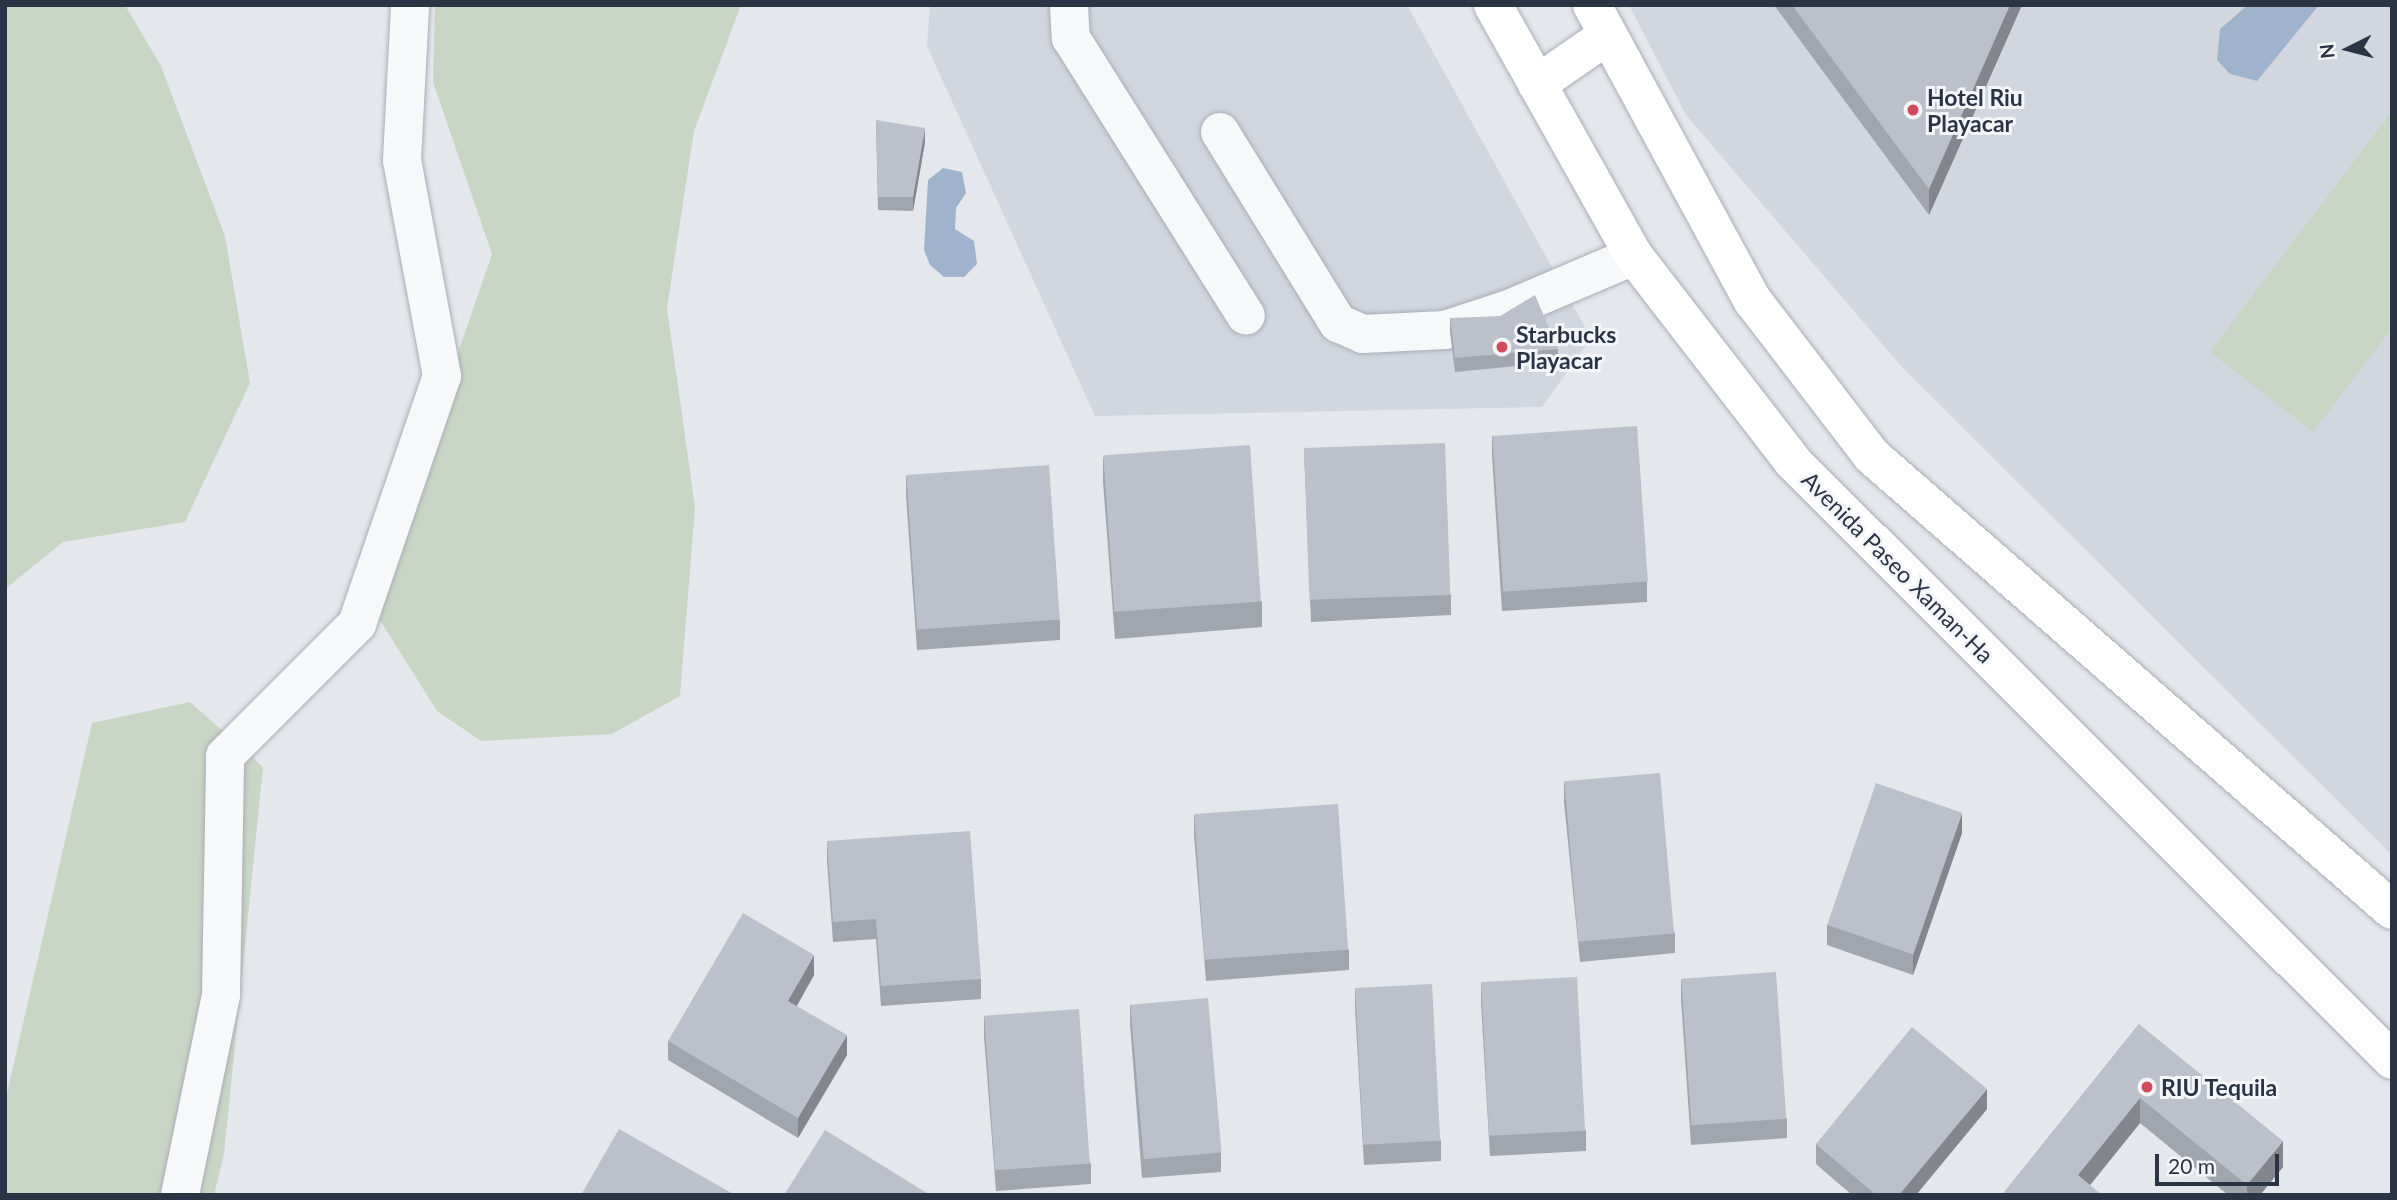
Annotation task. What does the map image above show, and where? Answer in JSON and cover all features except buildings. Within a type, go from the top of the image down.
[{"type":"main road","name":"Avenida Paseo Xaman-Ha","points":[[1493,5],[1634,256],[1793,462],[2392,1060]]},
{"type":"main road","points":[[1537,84],[1600,20],[1753,300],[1872,457],[2392,910]]},
{"type":"lane","points":[[180,1195],[221,995],[226,756],[357,624],[442,376],[402,160],[410,5]]},
{"type":"lane","points":[[1069,5],[1071,38],[1246,316]]},
{"type":"lane","points":[[1220,132],[1338,323],[1363,334],[1445,330],[1509,309],[1634,256]]},
{"type":"shaded area","points":[[930,5],[1407,5],[1591,338],[1542,407],[1095,416],[927,46]]},
{"type":"shaded area","points":[[1629,5],[2392,5],[2392,855],[1901,366],[1686,115]]},
{"type":"green space","points":[[5,5],[125,5],[161,66],[225,236],[250,383],[185,522],[63,542],[5,589]]},
{"type":"green space","points":[[435,5],[741,5],[694,131],[667,308],[695,507],[680,696],[612,734],[481,741],[437,711],[378,617],[413,484],[492,254],[433,82]]},
{"type":"green space","points":[[2392,111],[2392,328],[2313,432],[2210,352]]},
{"type":"green space","points":[[190,702],[263,767],[224,1154],[214,1195],[5,1195],[5,1102],[92,723]]},
{"type":"water","points":[[2248,5],[2319,5],[2257,81],[2230,74],[2217,60],[2220,29]]},
{"type":"water","points":[[943,168],[962,172],[966,193],[956,208],[955,229],[974,241],[977,264],[964,277],[944,277],[930,265],[924,250],[928,180]]},
{"type":"place","name":"Hotel Riu Playacar","points":[[1913,110]]},
{"type":"place","name":"Starbucks Playacar","points":[[1502,347]]},
{"type":"place","name":"RIU Tequila","points":[[2147,1087]]}]
